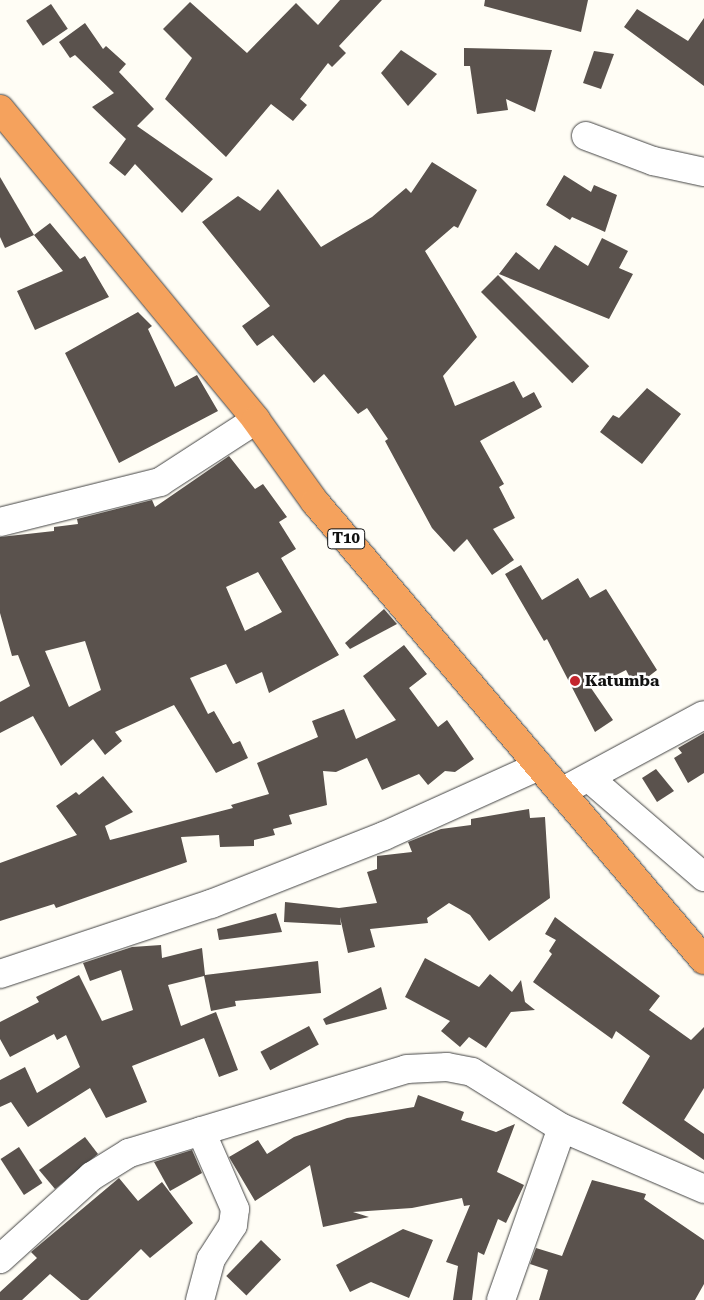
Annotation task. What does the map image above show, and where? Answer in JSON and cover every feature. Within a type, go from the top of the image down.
[{"type":"highway","name":"T10","points":[[0,109],[256,420],[315,502],[704,960]]},
{"type":"street","points":[[586,136],[646,159],[704,172]]},
{"type":"street","points":[[0,522],[160,482],[256,420]]},
{"type":"street","points":[[561,792],[704,715]]},
{"type":"street","points":[[0,974],[211,904],[391,833],[539,766]]},
{"type":"street","points":[[589,778],[704,877]]},
{"type":"street","points":[[0,1259],[114,1162],[166,1139],[201,1131],[353,1083],[408,1069],[447,1066],[472,1072],[562,1128],[704,1189]]},
{"type":"street","points":[[501,1300],[562,1128]]},
{"type":"street","points":[[200,1300],[212,1259],[233,1225],[235,1209],[201,1131]]},
{"type":"building","points":[[340,0],[382,0],[339,46],[346,53],[332,67],[328,63],[300,99],[307,105],[293,121],[271,104],[226,157],[165,99],[192,58],[163,29],[190,2],[247,53],[296,3],[318,25]]},
{"type":"building","points":[[485,0],[588,0],[581,32],[484,6]]},
{"type":"building","points":[[51,4],[68,29],[43,46],[26,21]]},
{"type":"building","points":[[637,9],[688,41],[704,18],[704,86],[624,27]]},
{"type":"building","points":[[85,23],[103,49],[106,46],[126,64],[119,72],[154,109],[137,126],[213,179],[182,213],[135,164],[125,176],[109,163],[126,139],[92,107],[114,93],[75,55],[70,58],[59,42]]},
{"type":"building","points":[[464,48],[552,50],[535,112],[506,99],[508,110],[477,114],[470,66],[464,66]]},
{"type":"building","points":[[401,50],[437,74],[408,106],[381,73]]},
{"type":"building","points":[[594,51],[614,54],[601,89],[583,83]]},
{"type":"building","points":[[432,162],[477,190],[458,228],[454,226],[425,251],[477,337],[443,376],[455,406],[514,381],[523,398],[534,392],[542,407],[480,441],[504,484],[499,487],[515,518],[493,529],[514,560],[492,575],[467,539],[454,552],[432,528],[385,441],[388,439],[367,408],[358,414],[324,374],[314,383],[273,335],[257,346],[242,326],[270,306],[202,222],[238,196],[260,211],[278,189],[321,247],[372,217],[406,188],[411,193]]},
{"type":"building","points":[[564,175],[591,192],[594,185],[617,195],[605,232],[572,217],[570,220],[546,205]]},
{"type":"building","points":[[0,177],[34,235],[5,248],[0,237]]},
{"type":"building","points":[[50,223],[80,259],[85,256],[109,297],[35,330],[17,291],[63,271],[34,235]]},
{"type":"building","points":[[602,238],[628,251],[619,268],[633,274],[609,319],[499,274],[516,252],[539,270],[555,245],[588,266]]},
{"type":"building","points":[[498,275],[589,366],[572,383],[481,292]]},
{"type":"building","points":[[138,312],[152,326],[148,329],[175,387],[197,375],[218,411],[119,463],[65,353]]},
{"type":"building","points":[[647,388],[681,414],[642,464],[600,432],[613,415],[619,418]]},
{"type":"building","points":[[229,456],[255,489],[263,484],[287,517],[279,522],[296,549],[281,558],[339,655],[269,693],[262,672],[236,684],[226,664],[190,678],[208,714],[214,711],[233,744],[240,741],[248,758],[216,773],[174,705],[115,732],[122,741],[105,755],[93,739],[61,766],[33,716],[0,733],[0,702],[30,686],[18,655],[12,656],[0,613],[0,537],[54,531],[54,527],[78,524],[77,519],[152,500],[155,507]],"holes":[[[258,572],[282,612],[245,631],[226,587]],[[85,641],[101,690],[69,707],[45,651]]]},
{"type":"building","points":[[521,565],[542,600],[578,578],[590,598],[606,589],[657,670],[635,687],[626,670],[591,688],[613,720],[595,732],[547,639],[544,641],[505,574]]},
{"type":"building","points":[[384,609],[397,624],[350,649],[345,643]]},
{"type":"building","points":[[404,645],[427,674],[409,688],[438,727],[447,720],[474,759],[455,772],[445,771],[428,785],[419,774],[382,790],[367,758],[336,772],[323,771],[327,805],[289,815],[292,824],[273,829],[275,835],[254,840],[254,846],[220,847],[219,835],[181,837],[187,862],[56,908],[54,904],[0,921],[0,863],[77,835],[56,806],[76,792],[79,795],[103,776],[133,812],[105,826],[110,840],[233,808],[231,805],[269,794],[257,763],[318,737],[312,721],[344,709],[356,739],[396,720],[363,676]]},
{"type":"building","points":[[704,733],[704,773],[688,783],[674,758],[682,753],[678,748]]},
{"type":"building","points":[[656,769],[674,791],[657,802],[642,778]]},
{"type":"building","points":[[529,809],[530,818],[545,817],[550,898],[489,941],[470,915],[449,903],[427,918],[428,923],[370,929],[375,947],[348,953],[340,917],[341,925],[284,922],[285,902],[339,908],[377,903],[367,872],[377,869],[377,856],[412,852],[408,842],[441,829],[471,825],[471,819]]},
{"type":"building","points":[[276,913],[282,932],[219,940],[217,929]]},
{"type":"building","points":[[555,917],[660,996],[649,1010],[691,1040],[704,1027],[704,1088],[684,1120],[704,1134],[704,1160],[622,1103],[650,1056],[616,1031],[612,1039],[533,982],[552,954],[549,951],[556,940],[545,934]]},
{"type":"building","points":[[161,945],[162,958],[202,948],[205,975],[318,961],[321,993],[235,1001],[236,1006],[211,1011],[204,976],[168,985],[181,1026],[216,1012],[238,1070],[219,1077],[204,1038],[132,1066],[147,1102],[106,1118],[90,1088],[28,1127],[11,1102],[0,1107],[0,1080],[25,1067],[37,1093],[80,1067],[66,1035],[57,1040],[54,1034],[10,1057],[0,1039],[0,1022],[39,1002],[36,997],[79,975],[102,1021],[133,1010],[121,970],[90,981],[83,963],[132,947]]},
{"type":"building","points":[[425,958],[479,987],[490,974],[512,992],[521,980],[525,1002],[535,1010],[511,1012],[486,1048],[469,1037],[460,1047],[441,1031],[450,1021],[405,997]]},
{"type":"building","points":[[381,987],[387,1009],[326,1025],[323,1019]]},
{"type":"building","points":[[309,1026],[319,1045],[270,1070],[260,1052]]},
{"type":"building","points":[[418,1095],[464,1112],[461,1120],[496,1132],[515,1124],[497,1172],[524,1185],[506,1223],[498,1219],[484,1255],[478,1252],[472,1300],[453,1300],[458,1266],[446,1262],[470,1205],[464,1206],[462,1198],[412,1208],[353,1212],[369,1217],[323,1227],[310,1165],[255,1201],[229,1157],[258,1140],[267,1154],[294,1137],[347,1118],[414,1107]]},
{"type":"building","points":[[85,1137],[98,1154],[55,1189],[39,1170]]},
{"type":"building","points":[[19,1147],[42,1183],[24,1195],[1,1159]]},
{"type":"building","points":[[192,1150],[202,1173],[170,1191],[154,1162]]},
{"type":"building","points":[[119,1178],[138,1201],[162,1182],[193,1223],[150,1258],[141,1249],[88,1300],[81,1300],[50,1274],[22,1300],[0,1300],[0,1292],[37,1258],[31,1252]]},
{"type":"building","points":[[592,1180],[646,1194],[644,1199],[704,1240],[704,1284],[695,1300],[539,1300],[548,1270],[530,1264],[536,1248],[562,1256]]},
{"type":"building","points":[[403,1229],[433,1240],[409,1298],[371,1282],[350,1292],[336,1265]]},
{"type":"building","points":[[261,1240],[281,1259],[246,1295],[226,1276]]},
{"type":"place","name":"Katumba","points":[[575,681]]}]
